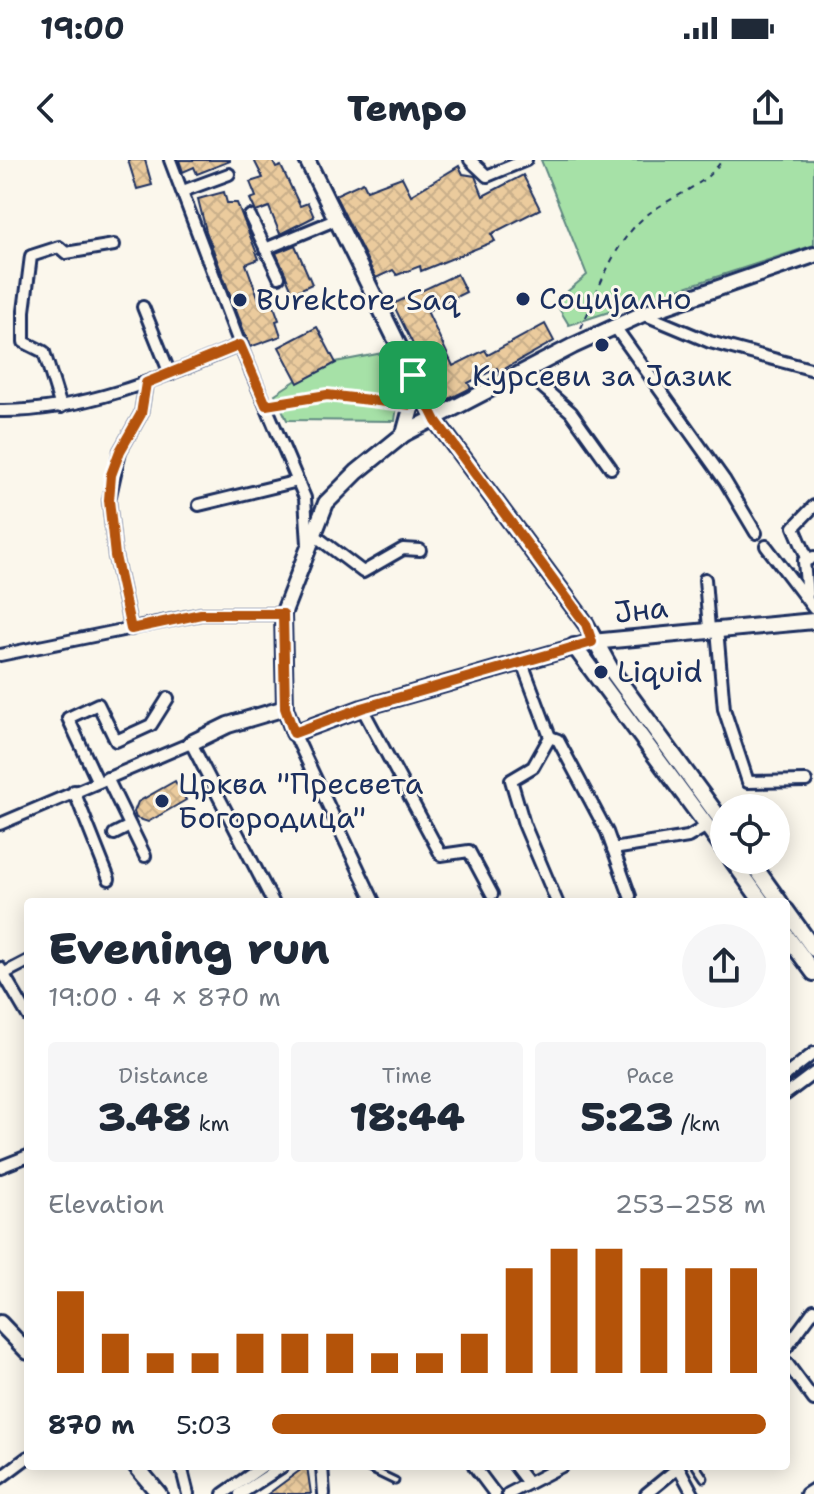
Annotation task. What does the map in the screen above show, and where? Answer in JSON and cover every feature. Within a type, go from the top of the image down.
[{"type":"street","points":[[170,160],[240,345],[305,498],[311,540]]},
{"type":"street","points":[[307,160],[436,421],[586,624],[592,642],[710,805]]},
{"type":"street","points":[[470,160],[487,176],[526,160]]},
{"type":"street","points":[[183,191],[229,174]]},
{"type":"street","points":[[250,216],[279,277]]},
{"type":"street","points":[[265,249],[335,220]]},
{"type":"street","points":[[61,407],[44,352],[24,342],[31,256],[59,247],[66,253],[114,245]]},
{"type":"street","points":[[372,898],[285,708],[283,614],[326,503],[404,434],[436,421],[573,346],[643,314],[814,255]]},
{"type":"street","points":[[143,307],[170,374]]},
{"type":"street","points":[[643,314],[710,342],[814,370]]},
{"type":"street","points":[[615,327],[725,481],[756,533]]},
{"type":"street","points":[[0,411],[41,412],[61,407],[146,383],[240,345]]},
{"type":"street","points":[[524,371],[571,412],[611,468]]},
{"type":"street","points":[[404,434],[412,405],[413,375]]},
{"type":"street","points":[[131,629],[115,556],[109,500],[111,475],[120,451],[141,414],[146,383]]},
{"type":"street","points":[[199,505],[298,481]]},
{"type":"street","points":[[305,498],[326,503]]},
{"type":"street","points":[[807,596],[804,561],[811,558],[794,527],[814,506]]},
{"type":"street","points":[[311,540],[363,572],[403,549],[420,550]]},
{"type":"street","points":[[766,546],[814,609]]},
{"type":"street","points":[[705,579],[724,709],[744,776],[751,785],[806,781]]},
{"type":"street","points":[[0,653],[201,614],[283,614]]},
{"type":"street","name":"Јна","points":[[294,733],[362,708],[592,642],[814,621]]},
{"type":"street","points":[[574,646],[710,830]]},
{"type":"street","points":[[521,660],[550,737],[558,740],[613,849],[630,896]]},
{"type":"street","points":[[145,856],[68,718],[98,704],[116,741],[151,725],[168,698]]},
{"type":"street","points":[[0,824],[228,725],[285,708]]},
{"type":"street","points":[[362,708],[441,855],[469,851],[492,894]]},
{"type":"street","points":[[550,737],[533,767],[511,780],[524,824],[555,898]]},
{"type":"street","points":[[191,743],[270,898]]},
{"type":"street","points":[[74,791],[109,879]]},
{"type":"street","points":[[114,834],[130,826]]},
{"type":"street","points":[[613,849],[688,837],[707,826]]},
{"type":"street","points":[[742,874],[759,898]]},
{"type":"street","points":[[760,874],[777,898]]},
{"type":"street","points":[[790,916],[814,949]]},
{"type":"street","points":[[790,945],[814,973]]},
{"type":"street","points":[[24,963],[2,971],[24,1009]]},
{"type":"street","points":[[790,1072],[814,1053]]},
{"type":"street","points":[[790,1091],[814,1073]]},
{"type":"street","points":[[0,1167],[24,1158]]},
{"type":"street","points":[[790,1343],[814,1310]]},
{"type":"street","points":[[0,1323],[24,1348]]},
{"type":"street","points":[[801,1328],[814,1323]]},
{"type":"street","points":[[790,1367],[814,1400]]},
{"type":"street","points":[[0,1478],[24,1460]]},
{"type":"street","points":[[139,1470],[156,1489],[169,1494]]},
{"type":"street","points":[[182,1470],[188,1494]]},
{"type":"street","points":[[223,1494],[257,1470]]},
{"type":"street","points":[[240,1494],[277,1470]]},
{"type":"street","points":[[322,1470],[324,1494]]},
{"type":"street","points":[[477,1470],[495,1494]]},
{"type":"street","points":[[518,1470],[528,1483]]},
{"type":"street","points":[[508,1494],[554,1470]]},
{"type":"street","points":[[646,1494],[674,1470]]},
{"type":"street","points":[[681,1470],[693,1494]]},
{"type":"street","points":[[806,1494],[814,1489]]},
{"type":"lane","points":[[372,1470],[395,1481]]},
{"type":"lane","points":[[699,1470],[704,1478]]},
{"type":"path","points":[[573,346],[617,249],[633,228],[678,193],[705,180],[722,160]]},
{"type":"path","points":[[266,405],[327,395],[412,405]]},
{"type":"green space","points":[[541,160],[814,160],[814,245],[569,325],[555,302],[587,275]]},
{"type":"green space","points":[[388,352],[397,386],[395,421],[287,420],[275,394],[320,365]]},
{"type":"building","points":[[128,160],[145,160],[152,185],[137,189]]},
{"type":"building","points":[[179,160],[230,161],[197,174],[194,167],[183,172]]},
{"type":"building","points":[[254,160],[272,160],[276,168],[281,166],[300,206],[308,203],[314,217],[280,234],[269,207],[256,212],[250,199],[256,197],[250,182],[263,178]]},
{"type":"building","points":[[459,166],[463,174],[475,176],[483,196],[523,175],[540,209],[491,234],[495,241],[421,271],[420,266],[397,275],[393,270],[376,278],[335,195],[363,182],[367,190],[402,177],[411,195]]},
{"type":"building","points":[[224,192],[227,203],[237,203],[259,259],[246,264],[260,302],[271,298],[279,320],[276,321],[281,336],[250,347],[206,231],[198,199]]},
{"type":"building","points":[[295,245],[312,284],[293,293],[276,253]]},
{"type":"building","points":[[457,274],[466,292],[427,311],[453,366],[485,350],[488,355],[545,324],[554,341],[499,372],[497,368],[468,383],[471,388],[439,404],[431,389],[434,387],[393,304]]},
{"type":"building","points":[[317,327],[336,363],[298,383],[279,347]]},
{"type":"building","name":"Црква \"Пресвета Богородица\"","points":[[175,781],[186,800],[148,822],[136,818],[134,812],[138,802]]},
{"type":"building","points":[[301,1470],[308,1470],[311,1494],[268,1494]]},
{"type":"place","name":"Социјално","points":[[523,299]]},
{"type":"place","name":"Burektore Saq","points":[[240,300]]},
{"type":"place","name":"Курсеви за Јазик","points":[[602,345]]},
{"type":"place","name":"Liquid","points":[[601,672]]},
{"type":"place","name":"Црква \"Пресвета Богородица\"","points":[[162,801]]},
{"type":"route","points":[[240,345],[266,405],[327,395],[412,405],[413,375],[436,421],[586,624],[592,642],[362,708],[294,733],[285,708],[283,614],[201,614],[131,629],[115,556],[109,500],[111,475],[120,451],[141,414],[146,383],[240,345]]}]
